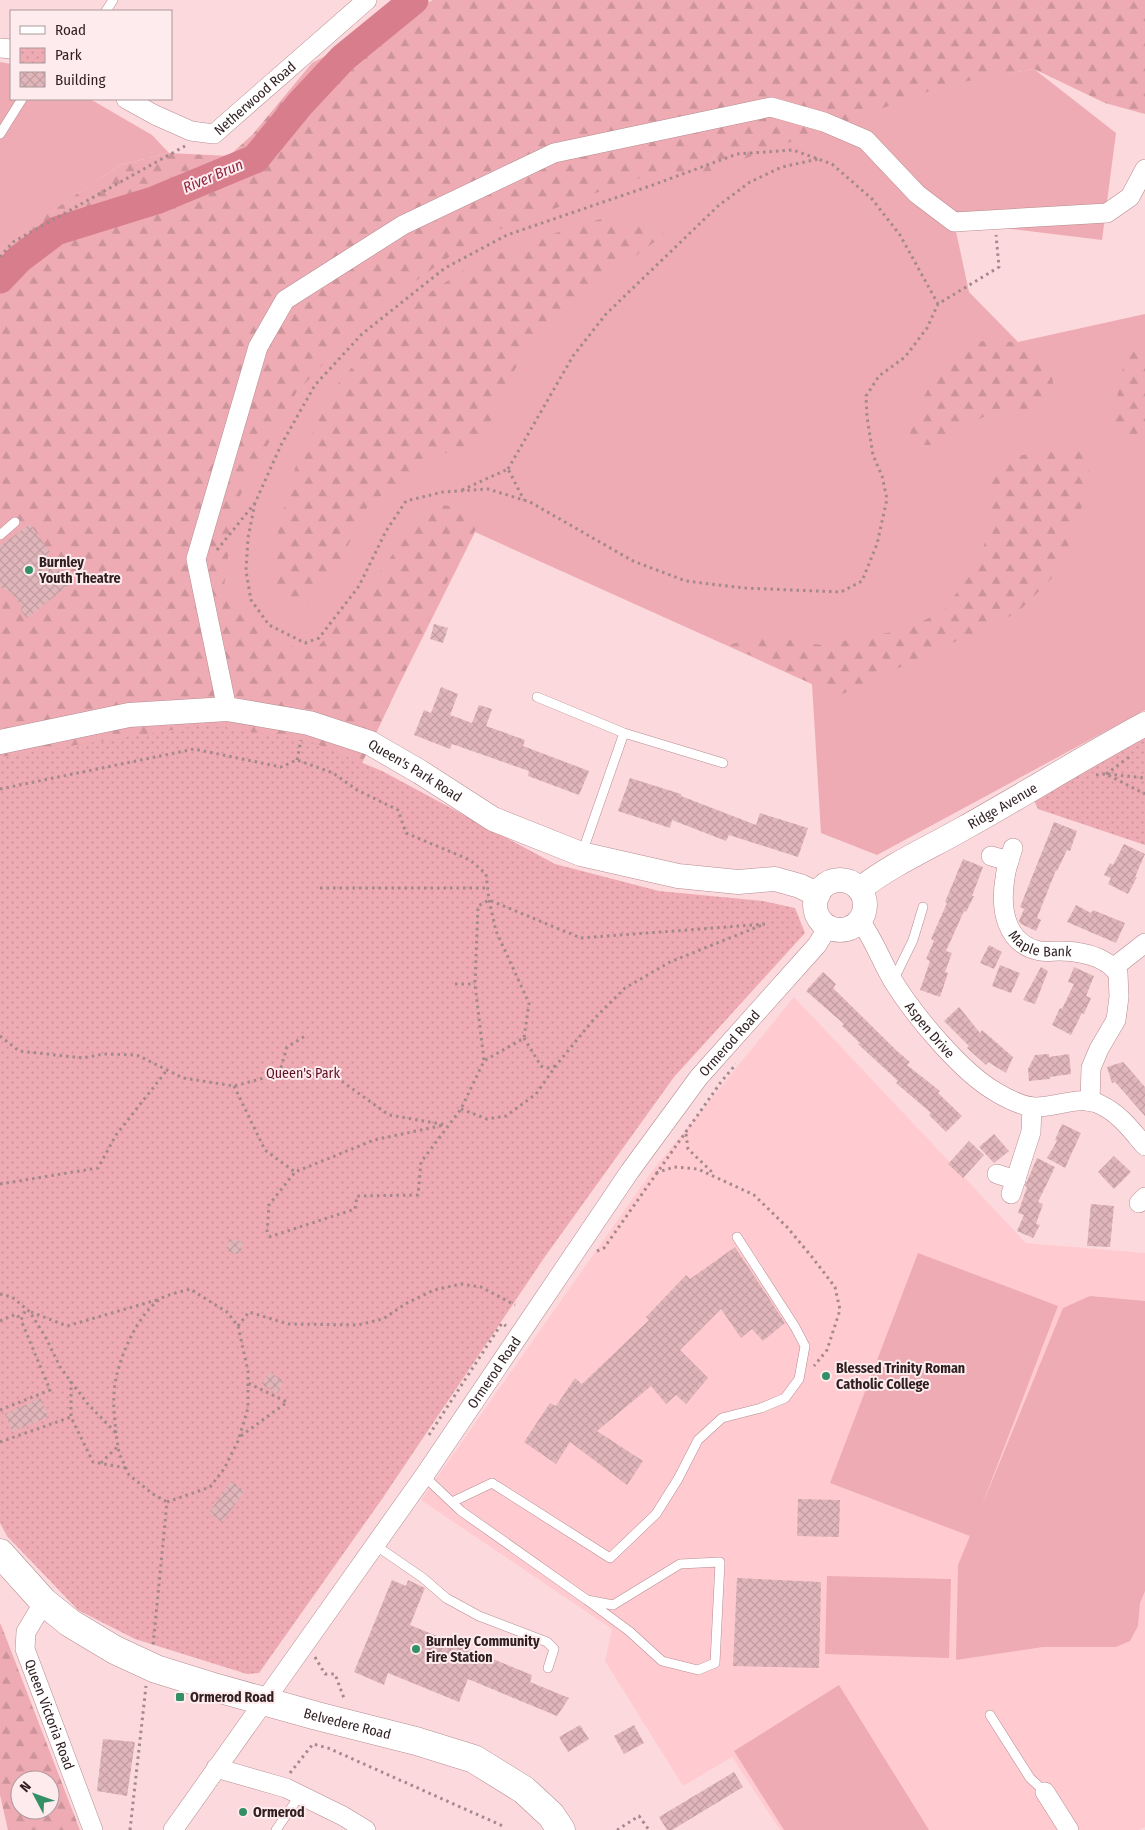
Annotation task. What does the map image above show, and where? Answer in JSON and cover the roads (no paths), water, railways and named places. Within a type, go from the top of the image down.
[{"type":"highway","points":[[0,1554],[44,1602]]},
{"type":"highway","name":"Belvedere Road","points":[[44,1602],[70,1623],[115,1650],[148,1665],[210,1686],[416,1741],[474,1759],[524,1790],[551,1815],[562,1830]]},
{"type":"street","name":"Netherwood Road","points":[[128,100],[191,131],[214,134],[367,0]]},
{"type":"street","points":[[227,708],[196,560],[258,347],[285,300],[403,225],[554,153],[771,107],[824,122],[866,140],[917,194],[954,222],[1108,213],[1130,197],[1145,169]]},
{"type":"street","name":"Queen's Park Road","points":[[0,742],[129,714],[227,708],[309,723],[370,743],[420,772],[493,819],[581,854],[678,876],[738,882],[774,879],[800,886],[818,895]]},
{"type":"street","name":"Ridge Avenue","points":[[860,889],[891,866],[965,828],[1145,724]]},
{"type":"street","name":"Maple Bank","points":[[991,856],[1011,855],[1005,876],[1004,910],[1012,935],[1026,947],[1041,951],[1083,954],[1107,962],[1113,968]]},
{"type":"street","points":[[837,880],[846,881],[860,889],[864,896],[864,913],[860,921],[849,929],[835,930],[828,927],[818,916],[816,909],[818,895],[822,888],[837,880]]},
{"type":"street","name":"Aspen Drive","points":[[860,921],[868,931],[893,981],[932,1034],[966,1068],[994,1091],[1032,1107],[1053,1106],[1082,1100],[1100,1104],[1121,1118],[1145,1146]]},
{"type":"street","name":"Ormerod Road","points":[[173,1830],[424,1476],[630,1171],[699,1077],[817,945],[828,927]]},
{"type":"street","points":[[1090,1102],[1091,1068],[1099,1049],[1116,1020],[1119,996],[1118,973],[1113,968],[1145,943]]},
{"type":"street","points":[[997,1174],[1013,1187],[1031,1132],[1032,1107]]},
{"type":"street","name":"Queen Victoria Road","points":[[44,1602],[26,1632],[25,1648],[92,1830]]},
{"type":"street","points":[[216,1768],[286,1788],[355,1827]]},
{"type":"street","points":[[1045,1792],[1069,1830]]},
{"type":"lane","points":[[0,132],[21,100]]},
{"type":"lane","points":[[0,535],[15,522]]},
{"type":"lane","points":[[537,697],[624,733],[723,763]]},
{"type":"lane","points":[[581,854],[624,733]]},
{"type":"lane","points":[[893,981],[913,940],[923,907]]},
{"type":"lane","points":[[452,1502],[492,1483],[610,1558],[656,1514],[678,1479],[698,1440],[722,1418],[760,1408],[786,1398],[799,1379],[804,1346],[795,1327],[737,1237]]},
{"type":"lane","points":[[424,1476],[461,1511],[586,1600],[630,1631],[662,1661],[698,1670],[715,1663],[720,1562],[680,1564],[613,1605],[586,1600]]},
{"type":"lane","points":[[375,1545],[423,1578],[446,1598],[479,1616],[547,1642],[554,1649],[548,1668]]},
{"type":"lane","points":[[990,1715],[1030,1778],[1045,1792]]},
{"type":"lane","points":[[276,1830],[300,1795]]},
{"type":"waterway","name":"River Brun","points":[[0,279],[19,259],[56,231],[156,200],[255,159],[300,104],[343,58],[414,0]]},
{"type":"place","name":"Burnley Youth Theatre","points":[[29,570]]},
{"type":"place","name":"Blessed Trinity Roman Catholic College","points":[[826,1376]]},
{"type":"place","name":"Burnley Community Fire Station","points":[[416,1649]]},
{"type":"place","name":"Ormerod Road","points":[[180,1697]]},
{"type":"place","name":"Ormerod","points":[[243,1812]]},
{"type":"park label","name":"Queen's Park","points":[[303,1073]]}]
